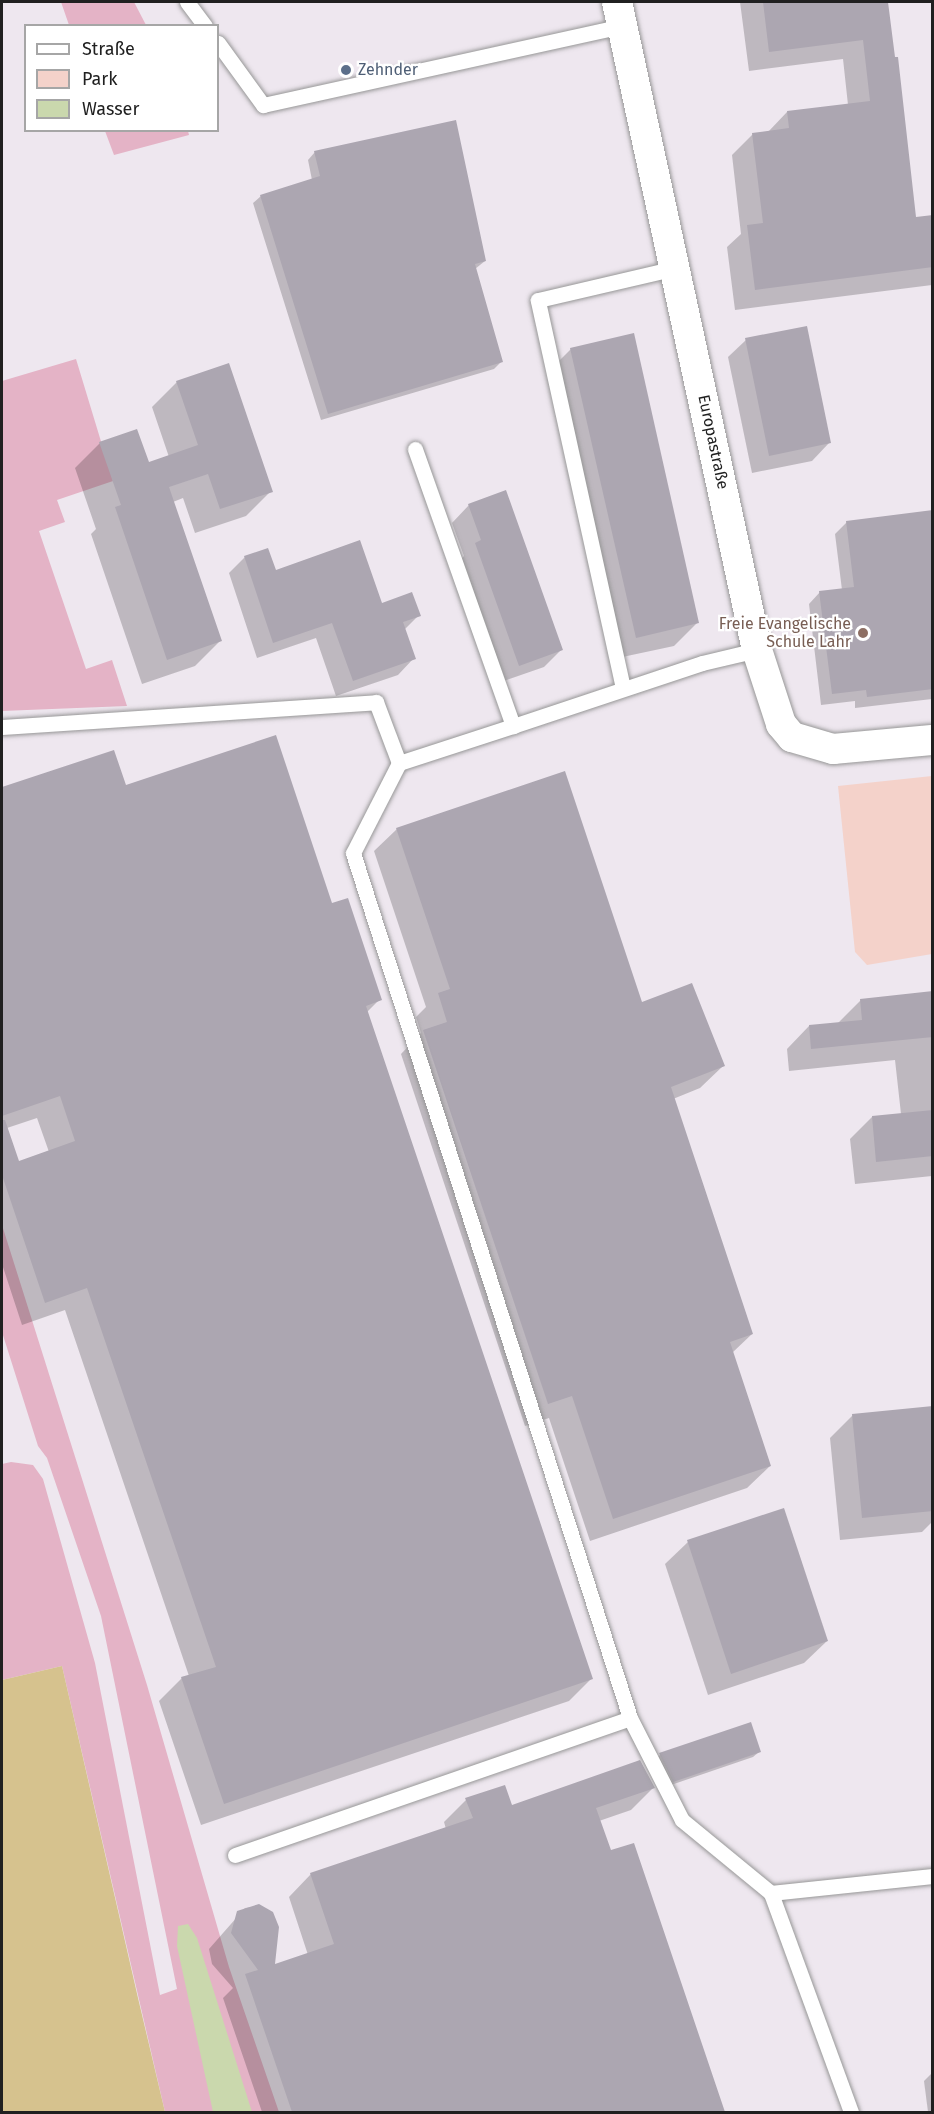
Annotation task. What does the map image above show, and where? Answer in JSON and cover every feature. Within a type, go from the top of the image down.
[{"type":"street","name":"Europastraße","points":[[620,14],[757,650],[776,711],[792,737],[832,749],[933,740]]},
{"type":"lane","points":[[187,2],[204,24]]},
{"type":"lane","points":[[219,44],[263,105],[620,14]]},
{"type":"lane","points":[[623,688],[538,300],[676,268]]},
{"type":"lane","points":[[415,449],[513,726]]},
{"type":"lane","points":[[757,650],[623,688],[399,763],[353,853],[630,1718],[682,1820],[771,1893],[851,2112]]},
{"type":"lane","points":[[2,727],[376,702],[399,763]]},
{"type":"lane","points":[[235,1855],[630,1718]]},
{"type":"lane","points":[[771,1893],[933,1876]]},
{"type":"shaded area","points":[[61,2],[134,2],[145,24],[69,24]]},
{"type":"shaded area","points":[[105,132],[188,132],[189,135],[114,155]]},
{"type":"shaded area","points":[[76,359],[113,481],[57,500],[65,522],[39,531],[86,669],[112,660],[127,706],[2,711],[2,381]]},
{"type":"shaded area","points":[[2,1225],[147,1685],[229,1967],[279,2112],[165,2112],[62,1666],[2,1680],[2,1464],[11,1462],[33,1465],[43,1479],[95,1663],[160,1995],[177,1989],[101,1616],[47,1458],[38,1446],[2,1332]]},
{"type":"shaded area","points":[[62,1666],[165,2112],[2,2112],[2,1680]]},
{"type":"green space","points":[[932,776],[932,954],[867,965],[855,952],[838,786]]},
{"type":"water","points":[[188,1924],[197,1938],[252,2112],[213,2112],[177,1946],[178,1926]]},
{"type":"building","points":[[763,2],[888,2],[895,57],[898,57],[916,217],[933,215],[933,267],[755,290],[747,225],[763,223],[752,133],[789,128],[787,111],[870,101],[863,40],[769,52]]},
{"type":"building","points":[[456,120],[486,261],[475,264],[503,362],[328,414],[260,195],[320,176],[314,151]]},
{"type":"building","points":[[807,326],[831,443],[769,456],[745,338]]},
{"type":"building","points":[[634,333],[699,623],[636,638],[570,348]]},
{"type":"building","points":[[229,363],[273,492],[220,509],[208,474],[169,487],[222,641],[167,660],[115,507],[121,505],[99,442],[137,429],[149,462],[198,445],[176,381]]},
{"type":"building","points":[[506,490],[563,650],[519,666],[475,543],[481,540],[468,504]]},
{"type":"building","name":"Freie Evangelische Schule Lahr","points":[[933,510],[933,689],[867,697],[866,690],[832,694],[819,591],[854,587],[846,521]]},
{"type":"building","points":[[360,540],[382,603],[412,592],[421,616],[403,622],[416,659],[353,681],[332,623],[273,643],[244,556],[268,548],[276,570]]},
{"type":"building","points":[[276,735],[332,903],[348,898],[382,1000],[366,1006],[593,1679],[224,1804],[181,1677],[216,1667],[87,1288],[45,1303],[2,1175],[2,1120],[5,1120],[19,1161],[75,1141],[60,1096],[2,1116],[2,787],[114,750],[126,785]]},
{"type":"building","points":[[565,771],[642,1002],[692,983],[725,1066],[671,1087],[753,1334],[730,1342],[771,1466],[613,1519],[572,1396],[548,1404],[423,1030],[447,1022],[438,993],[450,989],[396,828]]},
{"type":"building","points":[[933,991],[933,1037],[811,1049],[809,1025],[862,1020],[860,999]]},
{"type":"building","points":[[933,1110],[933,1156],[876,1162],[872,1116]]},
{"type":"building","points":[[933,1406],[933,1511],[862,1518],[852,1414]]},
{"type":"building","points":[[784,1508],[828,1641],[731,1674],[687,1540]]},
{"type":"building","points":[[751,1722],[761,1752],[673,1782],[659,1753]]},
{"type":"building","points":[[640,1760],[655,1788],[596,1808],[611,1850],[634,1843],[725,2112],[292,2112],[245,1974],[258,1970],[231,1933],[237,1911],[259,1904],[273,1912],[279,1927],[275,1964],[334,1944],[310,1873],[473,1818],[465,1798],[505,1785],[512,1805]]},
{"type":"place","name":"Zehnder","points":[[346,70]]},
{"type":"place","name":"Freie Evangelische Schule Lahr","points":[[863,633]]}]
